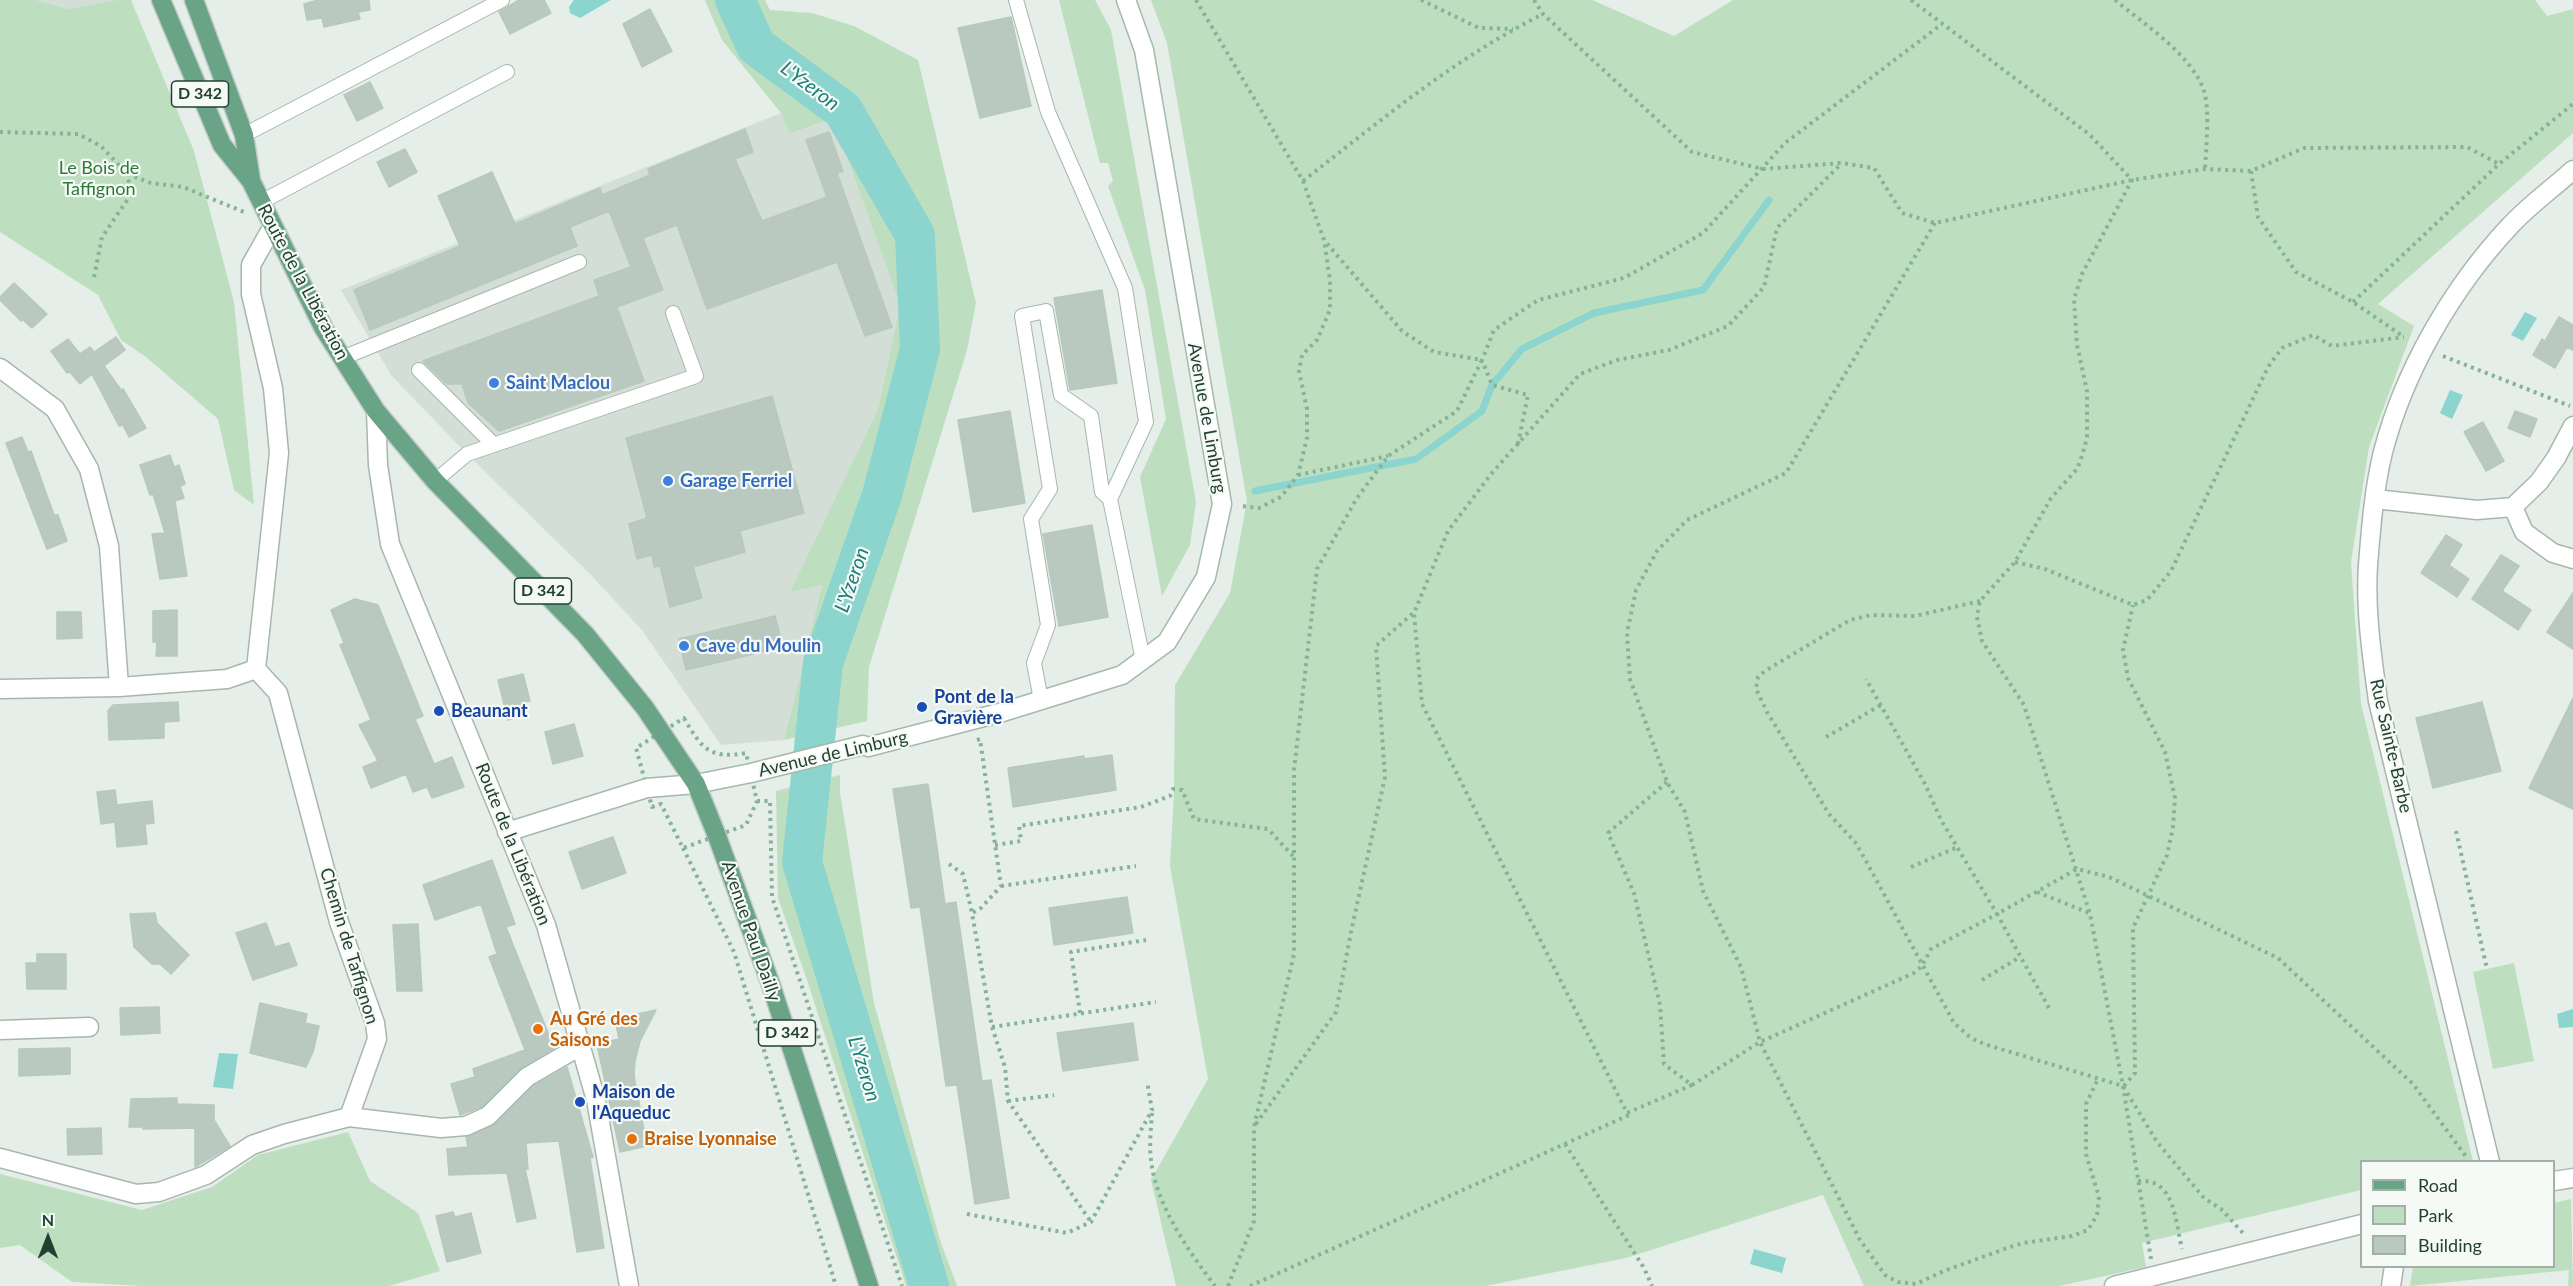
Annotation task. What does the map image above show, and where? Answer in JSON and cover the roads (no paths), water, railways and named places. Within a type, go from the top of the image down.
[{"type":"main road","name":"Route de la Libération","points":[[161,0],[222,145],[251,181],[324,329],[376,411],[435,481],[585,634],[645,708],[696,784]]},
{"type":"main road","name":"Route de la Libération","points":[[194,0],[244,135],[251,181]]},
{"type":"main road","name":"Avenue Paul Dailly","points":[[696,784],[767,975],[869,1286]]},
{"type":"street","name":"Avenue de Limburg","points":[[507,832],[647,788],[696,784],[863,745],[868,747],[1041,700],[1122,675],[1167,642],[1206,577],[1222,504],[1144,50],[1126,0]]},
{"type":"street","name":"Rue Sainte-Barbe","points":[[2484,1160],[2378,700],[2368,626],[2368,566],[2375,499],[2383,452],[2402,399],[2444,312],[2475,267],[2510,226],[2573,170]]},
{"type":"street","points":[[0,689],[119,687],[227,679],[256,669],[279,453],[273,388],[251,294],[251,265],[273,226]]},
{"type":"street","points":[[0,368],[55,409],[89,469],[109,546],[119,687]]},
{"type":"street","name":"Route de la Libération","points":[[376,411],[378,465],[390,544],[546,925],[596,1100],[629,1286]]},
{"type":"street","points":[[2375,499],[2477,510],[2512,507],[2539,482],[2556,458],[2573,426]]},
{"type":"street","points":[[2512,507],[2523,532],[2553,553],[2573,559]]},
{"type":"street","name":"Chemin de Taffignon","points":[[256,669],[278,693],[339,921],[375,1023],[377,1040],[349,1117]]},
{"type":"street","points":[[0,1030],[89,1027]]},
{"type":"street","points":[[0,1158],[136,1194],[159,1192],[206,1175],[252,1145],[349,1117],[441,1128],[466,1126],[488,1116],[527,1077],[582,1045]]},
{"type":"street","points":[[2555,1181],[2573,1178]]},
{"type":"street","points":[[2114,1286],[2154,1280],[2186,1267],[2360,1224]]},
{"type":"street","points":[[2391,1286],[2394,1268]]},
{"type":"lane","points":[[244,135],[502,0]]},
{"type":"lane","points":[[1016,0],[1048,112],[1125,288],[1146,422],[1110,499],[1143,660]]},
{"type":"lane","points":[[261,202],[507,72]]},
{"type":"lane","points":[[342,358],[579,262]]},
{"type":"lane","points":[[1041,700],[1034,663],[1048,625],[1031,519],[1050,489],[1022,316],[1046,311],[1061,395],[1091,416],[1102,492],[1110,499]]},
{"type":"lane","points":[[435,481],[466,454],[696,376],[673,313]]},
{"type":"lane","points":[[419,370],[494,445]]},
{"type":"water","points":[[574,0],[611,0],[580,18],[570,13],[569,7]]},
{"type":"water","points":[[2525,312],[2537,318],[2523,341],[2511,335]]},
{"type":"water","points":[[2450,390],[2463,395],[2452,419],[2440,413]]},
{"type":"water","points":[[2573,1009],[2573,1027],[2559,1028],[2557,1014]]},
{"type":"water","points":[[219,1053],[238,1054],[233,1089],[213,1087]]},
{"type":"water","points":[[1754,1249],[1786,1258],[1782,1273],[1750,1264]]},
{"type":"waterway","name":"L'Yzeron","points":[[735,0],[756,46],[843,110],[915,235],[920,349],[882,495],[823,663],[802,862],[929,1286]]},
{"type":"waterway","points":[[1255,491],[1416,459],[1482,411],[1492,385],[1522,349],[1594,313],[1703,290],[1769,200]]},
{"type":"place","name":"Saint Maclou","points":[[494,383]]},
{"type":"place","name":"Garage Ferriel","points":[[668,481]]},
{"type":"place","name":"Cave du Moulin","points":[[684,646]]},
{"type":"place","name":"Pont de la Gravière","points":[[922,707]]},
{"type":"place","name":"Beaunant","points":[[439,711]]},
{"type":"place","name":"Au Gré des Saisons","points":[[538,1029]]},
{"type":"place","name":"Maison de l'Aqueduc","points":[[580,1102]]},
{"type":"place","name":"Braise Lyonnaise","points":[[632,1139]]},
{"type":"park label","name":"Le Bois de Taffignon","points":[[99,178]]}]
